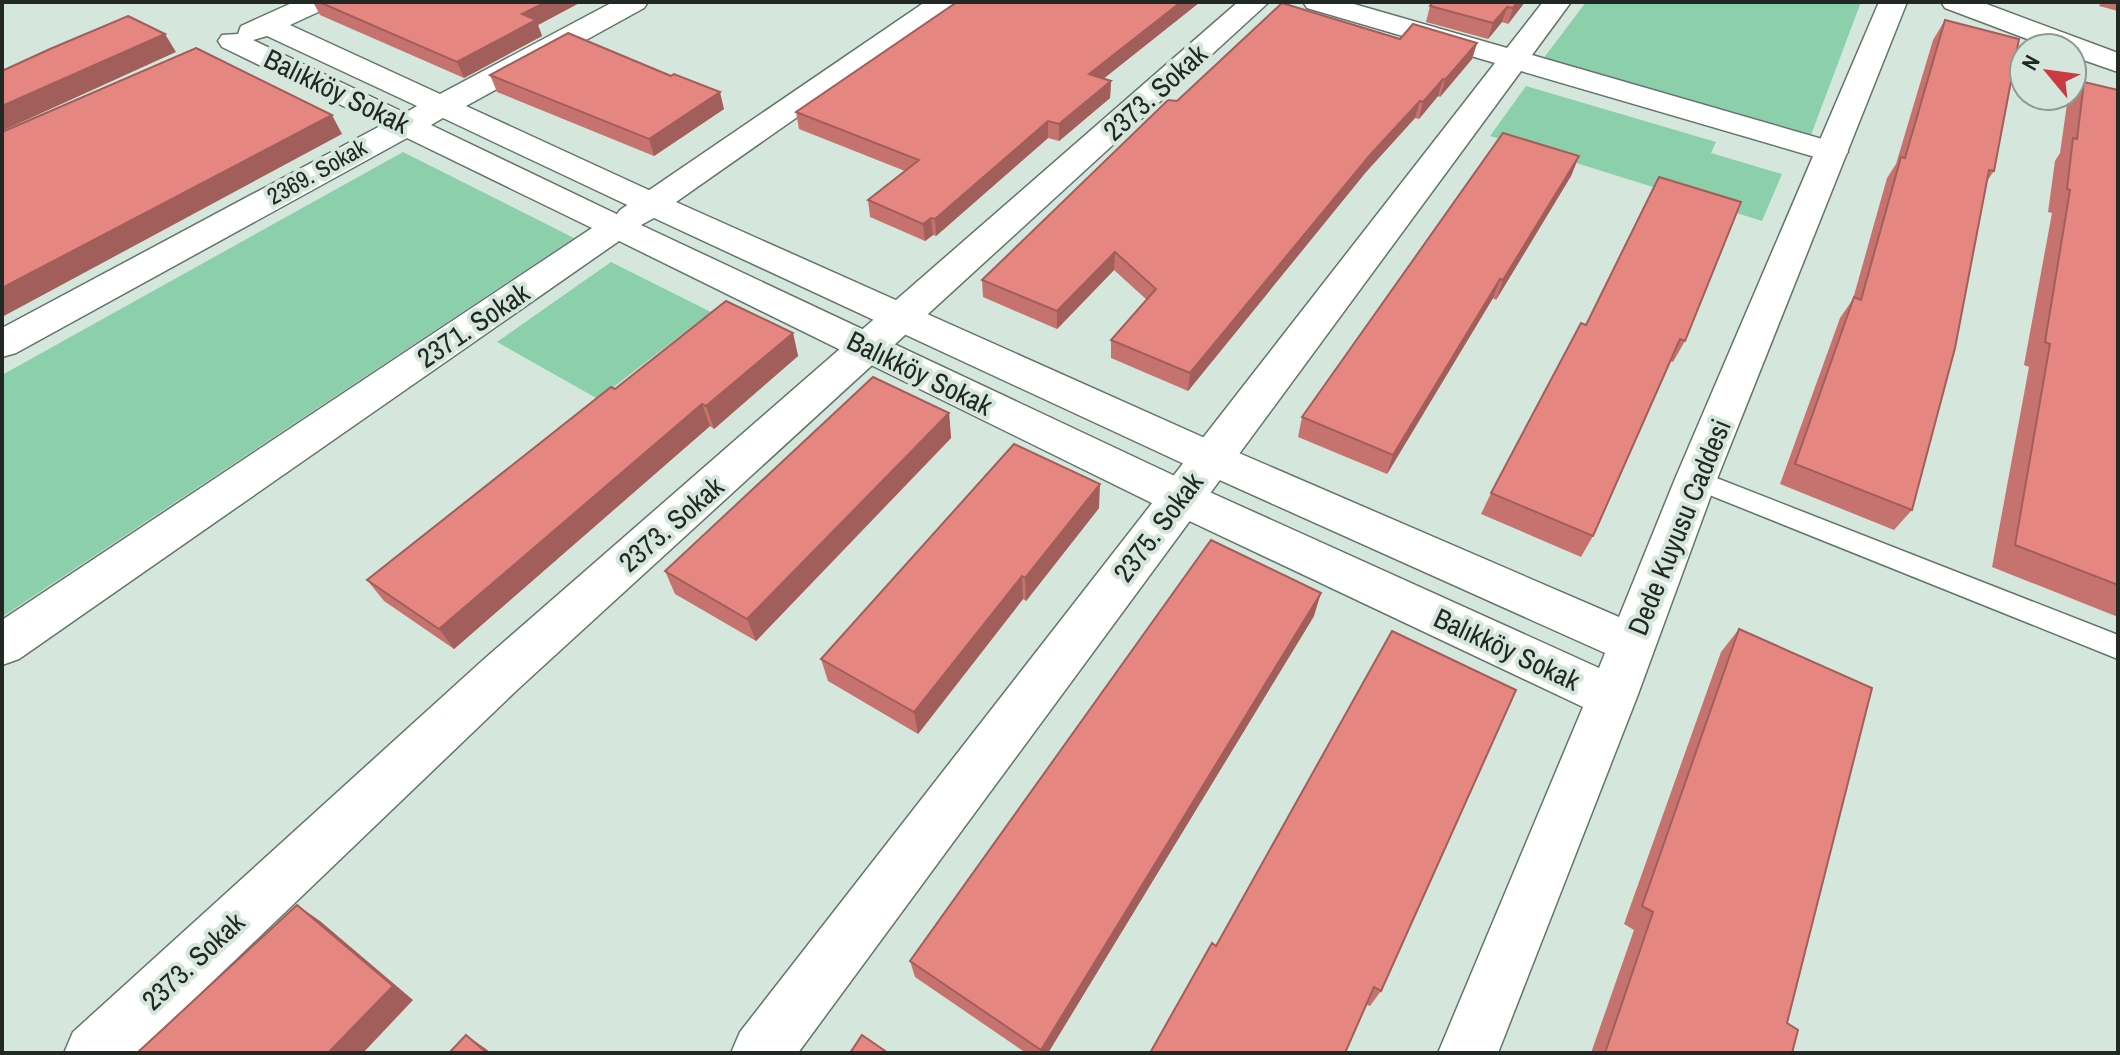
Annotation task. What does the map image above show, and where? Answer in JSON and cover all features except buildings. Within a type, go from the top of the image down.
[{"type":"street","points":[[203,54],[317,2]]},
{"type":"street","name":"2369. Sokak","points":[[2,344],[634,2]]},
{"type":"street","name":"2371. Sokak","points":[[2,645],[652,204],[943,2]]},
{"type":"street","name":"2373. Sokak","points":[[94,1053],[500,675],[1255,2]]},
{"type":"street","points":[[1317,2],[1832,152]]},
{"type":"street","name":"2375. Sokak","points":[[761,1053],[1179,497],[1515,61],[1557,2]]},
{"type":"street","name":"Dede Kuyusu Caddesi","points":[[1468,1053],[1612,697],[1696,479],[1893,2]]},
{"type":"street","points":[[1955,2],[2118,63]]},
{"type":"street","points":[[1998,2],[2118,47]]},
{"type":"street","name":"Balıkköy Sokak","points":[[267,25],[652,204],[1179,497],[1612,697]]},
{"type":"street","name":"Balıkköy Sokak","points":[[232,41],[617,227],[1210,458],[1632,644]]},
{"type":"lane","points":[[1696,479],[2118,647]]},
{"type":"green space","points":[[1586,2],[1861,2],[1811,135],[1543,59]]},
{"type":"green space","points":[[1526,86],[1716,142],[1711,153],[1782,174],[1762,221],[1490,136]]},
{"type":"green space","points":[[403,152],[574,238],[2,617],[2,375]]},
{"type":"green space","points":[[611,262],[711,312],[598,399],[497,342]]}]
